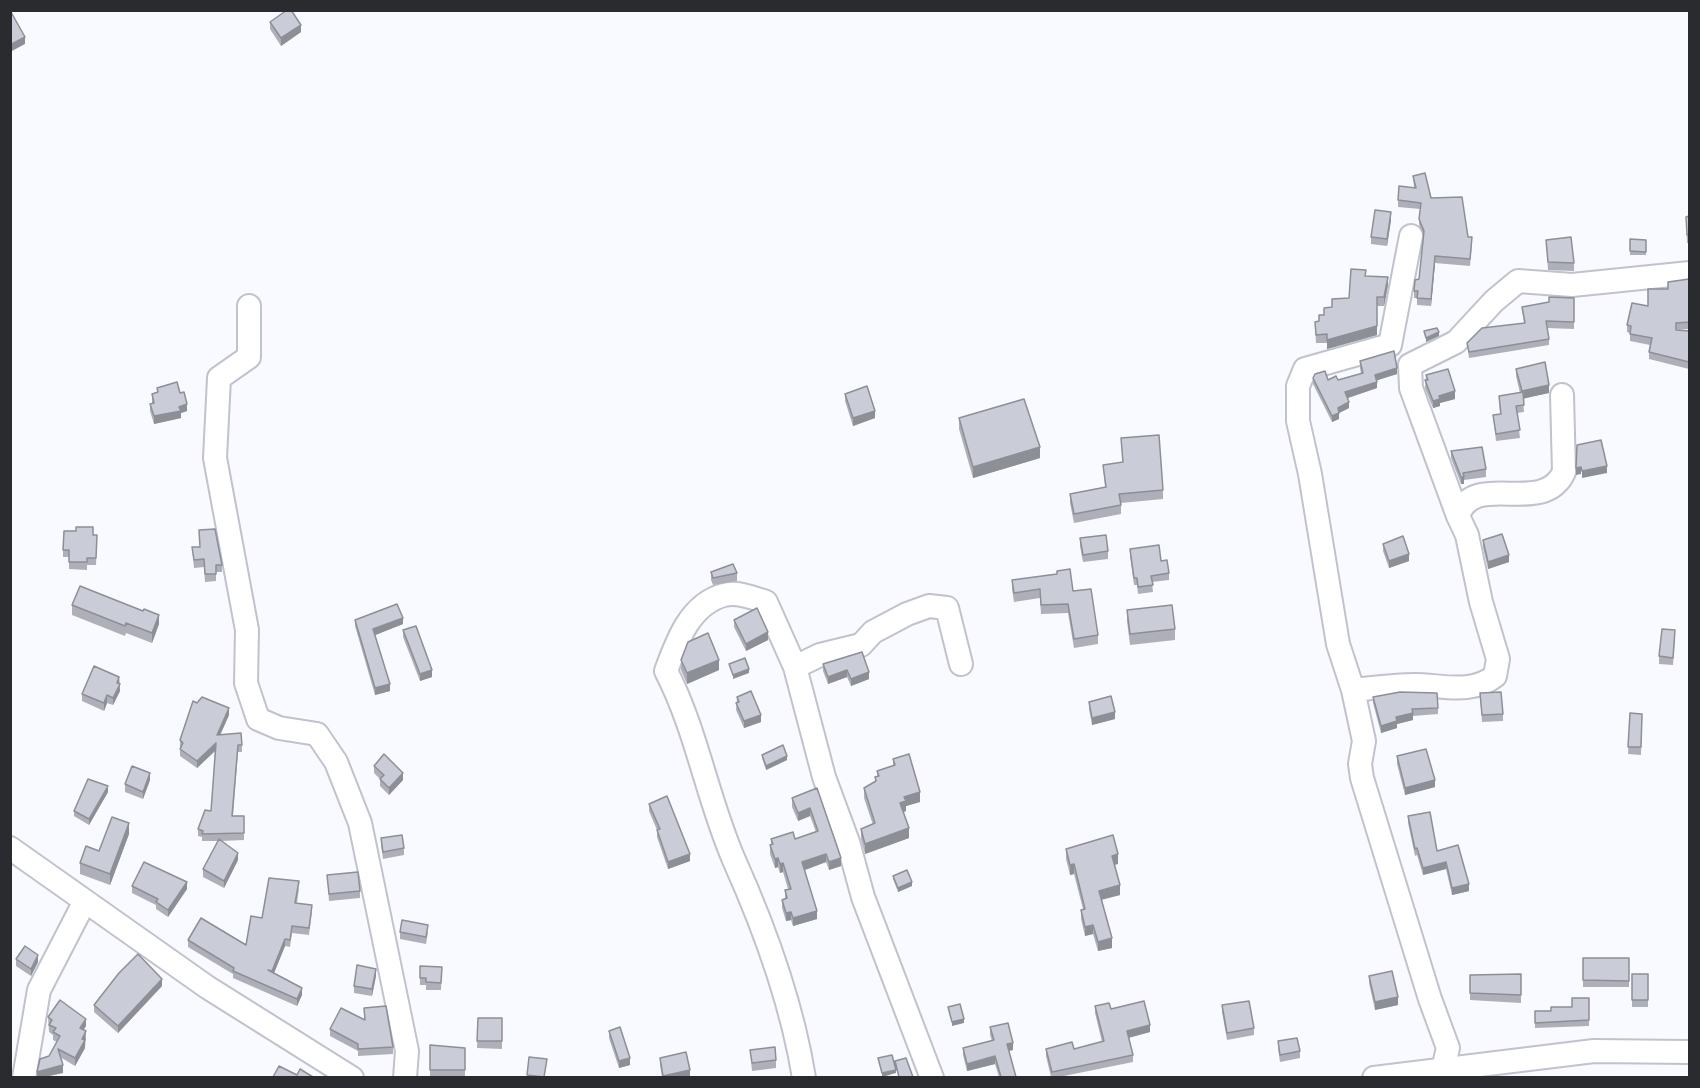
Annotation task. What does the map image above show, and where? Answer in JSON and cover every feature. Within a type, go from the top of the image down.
[{"type":"street","points":[[1411,236],[1390,345],[1305,369],[1298,386],[1298,421],[1314,496],[1338,644],[1353,690],[1364,741],[1360,764],[1362,778],[1430,999],[1448,1048],[1443,1069]]},
{"type":"street","points":[[1353,690],[1414,685],[1465,689],[1486,683],[1495,676],[1498,668],[1496,651],[1481,602],[1467,535],[1411,388],[1410,365],[1456,342],[1494,300],[1518,280],[1572,285],[1689,273]]},
{"type":"street","points":[[249,306],[249,357],[219,378],[215,458],[247,630],[246,683],[258,719],[279,728],[317,734],[336,762],[360,823],[407,1051],[405,1077]]},
{"type":"street","points":[[1458,516],[1461,505],[1469,498],[1494,494],[1545,492],[1559,483],[1564,472],[1562,394]]},
{"type":"street","points":[[804,1077],[800,1052],[771,950],[749,890],[735,861],[682,702],[666,671],[678,636],[701,606],[725,594],[766,602],[795,667],[824,777],[848,842],[863,897],[932,1077]]},
{"type":"street","points":[[795,667],[820,655],[861,645],[873,632],[929,606],[947,609],[960,664]]},
{"type":"street","points":[[10,848],[207,987],[352,1077]]},
{"type":"street","points":[[24,1077],[39,990],[85,901]]},
{"type":"street","points":[[1374,1077],[1594,1051],[1689,1052]]},
{"type":"building","points":[[287,10],[291,10],[301,25],[281,38],[270,22]]},
{"type":"building","points":[[10,12],[25,37],[10,45]]},
{"type":"building","points":[[1425,173],[1431,198],[1462,197],[1468,237],[1472,237],[1470,259],[1435,256],[1431,299],[1417,298],[1418,291],[1414,291],[1415,280],[1419,279],[1424,231],[1419,219],[1421,203],[1398,200],[1399,186],[1416,188],[1413,176]]},
{"type":"building","points":[[1375,210],[1391,212],[1387,239],[1371,237]]},
{"type":"building","points":[[1689,216],[1689,235],[1687,235],[1686,217]]},
{"type":"building","points":[[1571,237],[1574,263],[1548,262],[1546,240]]},
{"type":"building","points":[[1630,239],[1646,240],[1646,252],[1630,251]]},
{"type":"building","points":[[1351,269],[1366,270],[1365,276],[1388,277],[1384,297],[1377,297],[1377,326],[1327,340],[1327,334],[1316,335],[1315,322],[1319,321],[1319,315],[1324,315],[1324,308],[1332,307],[1332,299],[1349,298]]},
{"type":"building","points":[[1689,279],[1689,322],[1676,323],[1676,330],[1689,331],[1689,362],[1649,352],[1652,338],[1630,334],[1631,326],[1627,325],[1632,303],[1648,306],[1648,289],[1668,289],[1668,282]]},
{"type":"building","points":[[1549,297],[1574,298],[1574,322],[1546,321],[1549,339],[1469,352],[1467,343],[1482,328],[1525,323],[1522,307],[1549,302]]},
{"type":"building","points":[[1437,328],[1439,332],[1426,338],[1424,331]]},
{"type":"building","points":[[1394,351],[1397,368],[1375,375],[1377,382],[1345,392],[1349,402],[1338,408],[1339,413],[1332,416],[1313,378],[1315,374],[1325,371],[1328,380],[1336,376],[1338,380],[1363,373],[1360,361]]},
{"type":"building","points":[[1545,362],[1549,385],[1522,391],[1516,369]]},
{"type":"building","points":[[1448,369],[1455,391],[1439,396],[1440,399],[1433,401],[1425,380],[1428,380],[1426,375]]},
{"type":"building","points":[[177,382],[180,393],[184,392],[187,404],[179,407],[181,411],[154,416],[150,404],[154,403],[152,394],[158,392],[157,388]]},
{"type":"building","points":[[867,386],[875,411],[853,418],[845,394]]},
{"type":"building","points":[[1523,392],[1524,405],[1516,406],[1520,430],[1496,434],[1493,415],[1501,414],[1499,396]]},
{"type":"building","points":[[1024,399],[1040,447],[973,467],[959,418]]},
{"type":"building","points":[[1159,435],[1163,490],[1119,494],[1121,505],[1074,514],[1070,494],[1106,487],[1103,465],[1123,462],[1121,438]]},
{"type":"building","points":[[1601,440],[1607,466],[1582,471],[1581,467],[1576,468],[1577,445]]},
{"type":"building","points":[[1482,447],[1486,469],[1463,473],[1464,477],[1461,477],[1451,451]]},
{"type":"building","points":[[76,527],[93,527],[93,535],[97,535],[96,558],[87,558],[87,562],[69,562],[69,550],[63,550],[64,531],[76,531]]},
{"type":"building","points":[[215,529],[222,565],[216,565],[216,574],[205,574],[204,559],[194,560],[192,547],[200,547],[199,530]]},
{"type":"building","points":[[1502,534],[1509,555],[1488,562],[1483,540]]},
{"type":"building","points":[[1106,535],[1108,551],[1083,555],[1080,538]]},
{"type":"building","points":[[1403,536],[1409,554],[1389,561],[1383,544]]},
{"type":"building","points":[[1159,545],[1161,561],[1167,560],[1169,573],[1151,576],[1153,585],[1138,587],[1137,578],[1134,578],[1130,549]]},
{"type":"building","points":[[733,564],[737,573],[713,578],[711,572]]},
{"type":"building","points":[[1070,569],[1073,591],[1091,589],[1098,635],[1074,639],[1068,604],[1041,605],[1040,589],[1014,593],[1012,580],[1057,574],[1057,571]]},
{"type":"building","points":[[80,586],[159,615],[152,633],[126,623],[125,626],[72,605]]},
{"type":"building","points":[[397,604],[403,618],[373,629],[390,684],[375,688],[355,620]]},
{"type":"building","points":[[1172,605],[1175,629],[1130,634],[1127,610]]},
{"type":"building","points":[[757,608],[768,632],[746,644],[734,620]]},
{"type":"building","points":[[416,626],[432,670],[420,674],[403,630]]},
{"type":"building","points":[[1662,629],[1675,630],[1673,658],[1659,656]]},
{"type":"building","points":[[708,633],[719,660],[687,673],[681,660],[688,642]]},
{"type":"building","points":[[862,652],[869,672],[851,679],[847,670],[828,677],[823,664]]},
{"type":"building","points":[[745,658],[749,669],[733,675],[729,664]]},
{"type":"building","points":[[94,666],[119,677],[117,683],[120,684],[113,698],[107,695],[104,703],[82,694]]},
{"type":"building","points":[[751,691],[761,715],[744,721],[736,703],[739,702],[737,697]]},
{"type":"building","points":[[1400,692],[1437,693],[1438,708],[1412,709],[1413,713],[1396,717],[1397,721],[1381,726],[1373,697]]},
{"type":"building","points":[[1501,692],[1503,714],[1482,715],[1480,693]]},
{"type":"building","points":[[1111,696],[1115,712],[1092,718],[1089,702]]},
{"type":"building","points":[[202,697],[229,708],[217,735],[241,733],[242,745],[238,745],[232,816],[244,816],[244,833],[202,834],[203,831],[198,829],[205,810],[211,811],[216,743],[197,761],[180,749],[183,743],[180,740],[193,701],[197,703]]},
{"type":"building","points":[[1630,713],[1642,714],[1641,747],[1628,747]]},
{"type":"building","points":[[783,745],[787,756],[766,766],[762,755]]},
{"type":"building","points":[[1426,749],[1435,780],[1405,788],[1397,756]]},
{"type":"building","points":[[384,754],[403,773],[389,788],[380,779],[384,775],[374,766]]},
{"type":"building","points":[[909,754],[920,792],[904,797],[906,801],[900,803],[909,828],[865,844],[861,829],[875,823],[864,788],[876,781],[875,777],[879,776],[877,771],[895,765],[893,759]]},
{"type":"building","points":[[132,766],[150,773],[143,792],[125,784]]},
{"type":"building","points":[[88,779],[108,786],[89,819],[74,811]]},
{"type":"building","points":[[817,788],[841,858],[829,862],[826,854],[802,862],[817,911],[793,918],[791,912],[786,913],[782,900],[787,898],[785,890],[791,889],[783,863],[780,864],[778,858],[775,859],[770,845],[773,844],[771,839],[793,832],[795,839],[818,831],[810,808],[798,813],[792,798]]},
{"type":"building","points":[[667,796],[690,854],[668,862],[657,830],[660,829],[649,804]]},
{"type":"building","points":[[1430,812],[1437,851],[1458,845],[1469,884],[1452,888],[1446,862],[1423,868],[1417,848],[1415,849],[1408,816]]},
{"type":"building","points":[[112,817],[129,823],[110,874],[80,863],[86,846],[99,851]]},
{"type":"building","points":[[402,835],[404,848],[383,852],[381,838]]},
{"type":"building","points":[[1113,835],[1118,854],[1112,856],[1120,885],[1099,891],[1112,938],[1098,942],[1093,925],[1085,927],[1081,910],[1085,909],[1074,864],[1070,865],[1066,849]]},
{"type":"building","points":[[219,839],[238,853],[224,881],[203,869]]},
{"type":"building","points":[[144,862],[187,882],[168,910],[156,902],[158,899],[132,886]]},
{"type":"building","points":[[907,870],[912,882],[898,888],[893,876]]},
{"type":"building","points":[[358,872],[360,891],[329,894],[327,875]]},
{"type":"building","points":[[269,878],[299,881],[295,903],[312,905],[309,928],[292,926],[290,940],[285,939],[272,971],[268,970],[302,988],[297,999],[233,971],[234,968],[188,940],[201,918],[246,945],[251,916],[262,918]]},
{"type":"building","points":[[402,920],[428,925],[426,937],[400,932]]},
{"type":"building","points":[[25,946],[38,955],[31,969],[16,959]]},
{"type":"building","points":[[138,954],[162,979],[118,1026],[94,1005],[119,973]]},
{"type":"building","points":[[1583,958],[1629,958],[1629,981],[1583,980]]},
{"type":"building","points":[[357,965],[376,969],[372,989],[354,986]]},
{"type":"building","points":[[420,966],[442,967],[441,983],[426,982],[426,978],[420,978]]},
{"type":"building","points":[[1392,971],[1398,997],[1375,1002],[1369,976]]},
{"type":"building","points":[[1521,974],[1521,995],[1470,993],[1470,975]]},
{"type":"building","points":[[1632,974],[1648,974],[1648,1000],[1632,1000]]},
{"type":"building","points":[[1572,998],[1589,998],[1589,1020],[1535,1023],[1535,1011],[1551,1011],[1551,1007],[1572,1007]]},
{"type":"building","points":[[60,1000],[86,1019],[80,1028],[86,1031],[82,1039],[85,1040],[75,1058],[58,1049],[63,1065],[37,1072],[40,1059],[49,1056],[60,1036],[53,1032],[56,1028],[49,1025],[52,1020],[48,1017]]},
{"type":"building","points":[[1144,1001],[1150,1025],[1127,1031],[1133,1055],[1052,1072],[1046,1049],[1072,1042],[1074,1049],[1104,1041],[1095,1006],[1109,1003],[1111,1009]]},
{"type":"building","points":[[1249,1001],[1254,1028],[1227,1033],[1222,1005]]},
{"type":"building","points":[[960,1004],[964,1019],[952,1022],[948,1007]]},
{"type":"building","points":[[386,1006],[393,1047],[358,1049],[358,1044],[330,1029],[341,1008],[365,1020],[364,1008]]},
{"type":"building","points":[[478,1018],[502,1018],[502,1041],[477,1041]]},
{"type":"building","points":[[1008,1023],[1013,1043],[1007,1044],[1016,1077],[1001,1077],[995,1056],[967,1064],[963,1048],[994,1040],[990,1027]]},
{"type":"building","points":[[620,1027],[630,1058],[619,1061],[609,1031]]},
{"type":"building","points":[[1297,1038],[1300,1051],[1280,1055],[1278,1041]]},
{"type":"building","points":[[430,1045],[465,1048],[465,1070],[430,1070]]},
{"type":"building","points":[[775,1047],[776,1060],[752,1063],[750,1050]]},
{"type":"building","points":[[686,1052],[690,1070],[663,1076],[660,1058]]},
{"type":"building","points":[[892,1055],[896,1070],[882,1073],[878,1058]]},
{"type":"building","points":[[529,1057],[547,1059],[544,1077],[527,1075]]},
{"type":"building","points":[[906,1058],[913,1077],[899,1077],[895,1061]]},
{"type":"building","points":[[279,1066],[297,1075],[300,1069],[313,1077],[273,1077]]}]
